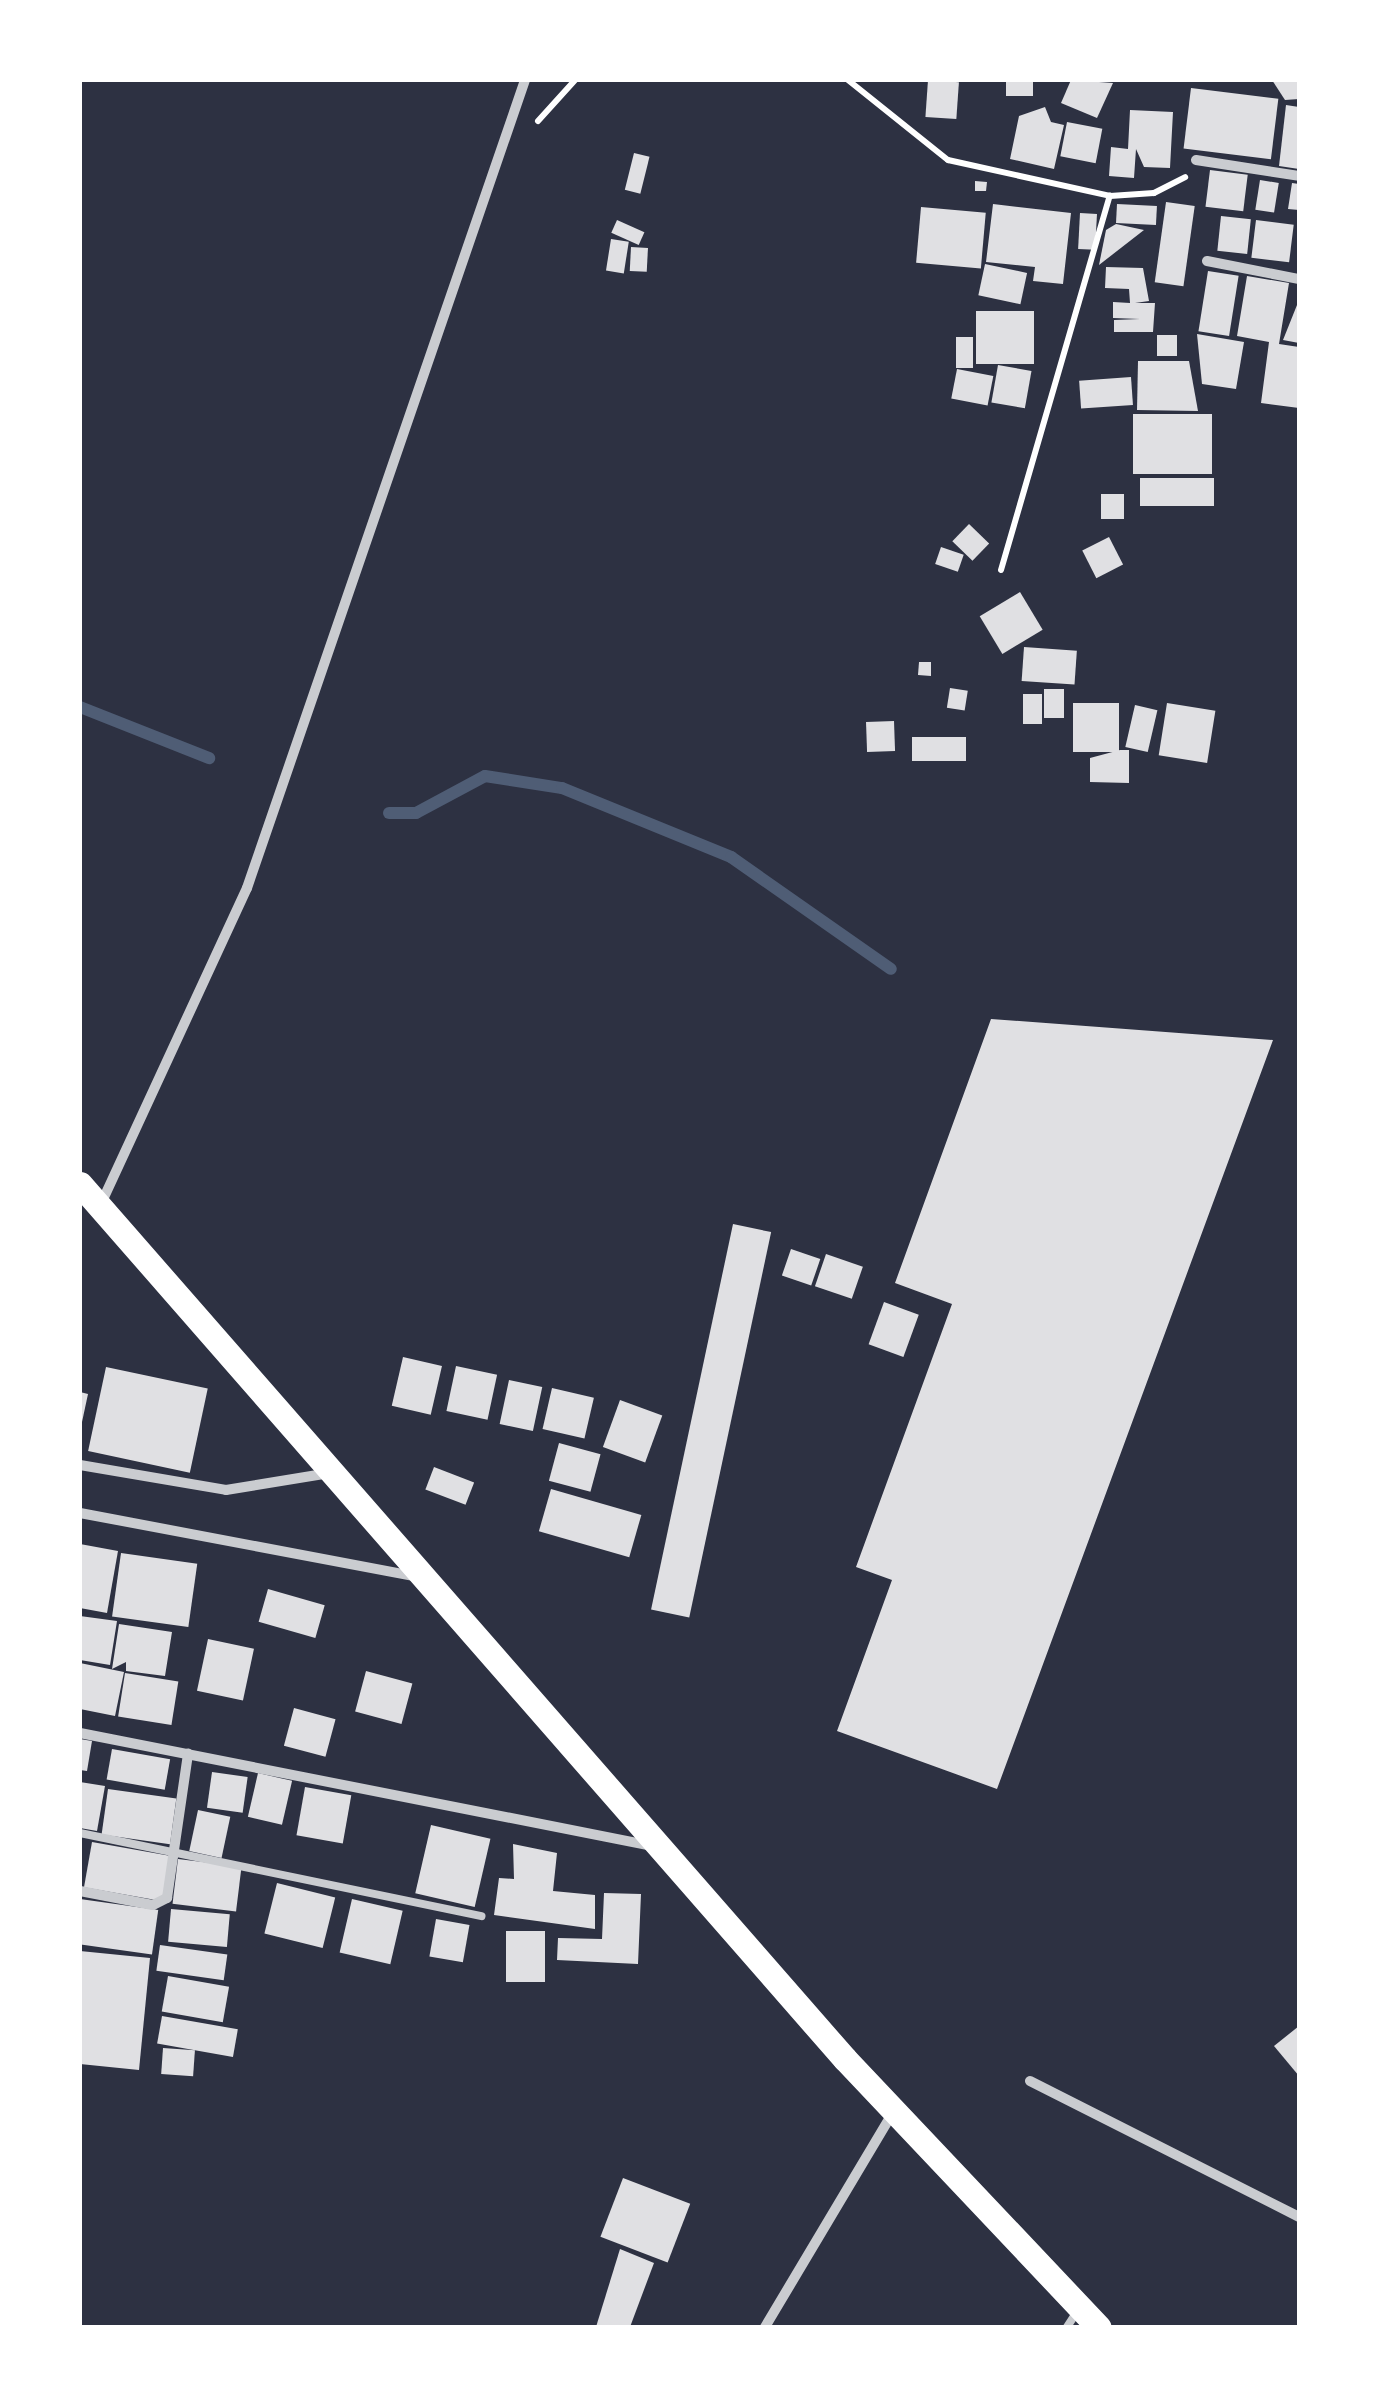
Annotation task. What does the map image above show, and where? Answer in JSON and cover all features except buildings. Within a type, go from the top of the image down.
[{"type":"main road","points":[[80,1184],[1073,2318],[1098,2327]]},
{"type":"street","points":[[100,1206],[247,888],[526,80]]},
{"type":"street","points":[[1196,160],[1299,176]]},
{"type":"street","points":[[1208,261],[1299,279]]},
{"type":"street","points":[[80,1465],[226,1490],[331,1473]]},
{"type":"street","points":[[80,1513],[423,1578]]},
{"type":"street","points":[[80,1733],[658,1846]]},
{"type":"street","points":[[80,1891],[162,1903],[174,1852],[188,1754]]},
{"type":"street","points":[[1030,2081],[1299,2217]]},
{"type":"street","points":[[765,2327],[894,2111]]},
{"type":"lane","points":[[80,1832],[482,1916]]},
{"type":"path","points":[[512,123],[552,114],[574,80]]},
{"type":"path","points":[[848,80],[948,160],[1110,196],[1173,188],[1196,160]]},
{"type":"path","points":[[1001,570],[1110,196]]},
{"type":"waterway","points":[[80,707],[209,758]]},
{"type":"waterway","points":[[389,813],[416,813],[485,776],[562,788],[731,857],[891,969]]}]
